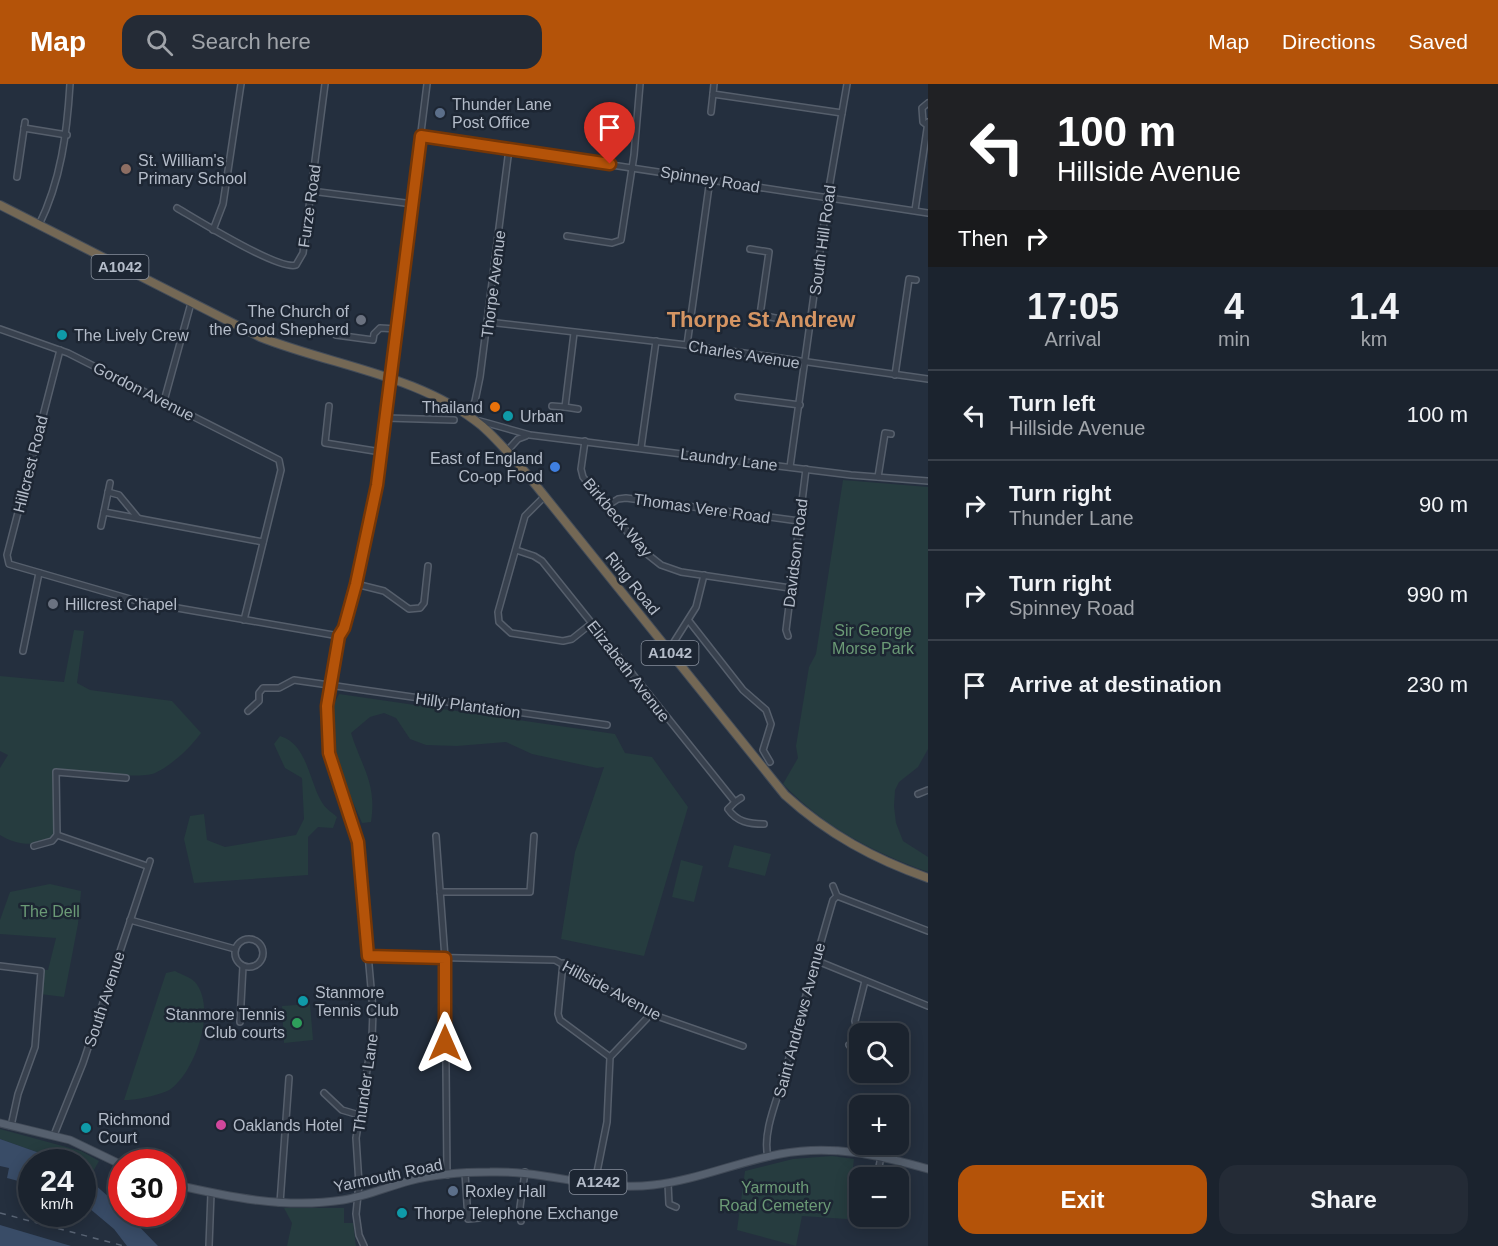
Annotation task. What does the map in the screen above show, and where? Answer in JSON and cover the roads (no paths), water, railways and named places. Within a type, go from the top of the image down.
[{"type":"highway","name":"A1042","points":[[0,205],[191,303],[292,350],[391,379]]},
{"type":"highway","name":"Ring Road","points":[[391,379],[429,393],[468,416],[507,451],[785,795],[811,818],[841,839],[880,860],[928,878]]},
{"type":"main road","points":[[0,1123],[54,1135],[82,1144],[108,1158]]},
{"type":"main road","name":"Yarmouth Road","points":[[186,1187],[280,1203],[322,1202],[359,1197],[410,1181],[465,1173],[525,1172],[594,1182],[650,1186],[768,1157],[828,1149],[881,1156],[928,1169]]},
{"type":"street","points":[[39,225],[57,177],[67,135],[70,84]]},
{"type":"street","points":[[213,230],[223,204],[241,84]]},
{"type":"street","name":"Furze Road","points":[[177,208],[213,230],[284,265],[293,266],[300,262],[325,84]]},
{"type":"street","name":"Thunder Lane","points":[[364,1246],[358,1225],[356,1152],[359,1115],[372,1039],[368,956],[358,842],[327,741],[327,706],[339,636],[344,628],[371,521],[427,84]]},
{"type":"street","points":[[567,236],[612,243],[619,242],[623,235],[640,84]]},
{"type":"street","points":[[711,112],[714,84]]},
{"type":"street","name":"South Hill Road","points":[[790,467],[827,196],[847,84]]},
{"type":"street","points":[[713,94],[842,113]]},
{"type":"street","points":[[915,210],[927,124],[923,122],[922,108],[928,103]]},
{"type":"street","points":[[27,172],[18,174],[24,125],[67,135]]},
{"type":"street","name":"Spinney Road","points":[[421,136],[928,213]]},
{"type":"street","name":"Thorpe Avenue","points":[[468,416],[478,389],[509,149]]},
{"type":"street","points":[[687,345],[710,179]]},
{"type":"street","points":[[311,191],[412,204]]},
{"type":"street","points":[[750,249],[769,252],[760,315],[811,324]]},
{"type":"street","points":[[901,278],[916,280]]},
{"type":"street","points":[[895,375],[909,279]]},
{"type":"street","points":[[164,401],[191,303]]},
{"type":"street","name":"Charles Avenue","points":[[488,322],[687,345],[928,380]]},
{"type":"street","points":[[336,335],[373,340],[374,334],[380,328],[397,329]]},
{"type":"street","name":"Gordon Avenue","points":[[0,329],[60,350],[275,456],[282,465],[262,542]]},
{"type":"street","points":[[565,407],[574,333]]},
{"type":"street","points":[[641,448],[656,341]]},
{"type":"street","name":"Hillcrest Road","points":[[60,350],[7,558],[14,566],[137,601],[339,636]]},
{"type":"street","points":[[738,397],[800,405]]},
{"type":"street","points":[[744,406],[745,398]]},
{"type":"street","points":[[329,406],[325,443],[381,452]]},
{"type":"street","points":[[552,406],[578,409]]},
{"type":"street","name":"Laundry Lane","points":[[468,416],[530,435],[806,469],[928,481]]},
{"type":"street","points":[[386,418],[453,420]]},
{"type":"street","points":[[878,477],[885,433]]},
{"type":"street","points":[[507,451],[518,439],[530,435]]},
{"type":"street","name":"Birkbeck Way","points":[[585,441],[581,474],[651,558],[670,569],[790,588]]},
{"type":"street","name":"Davidson Road","points":[[788,636],[786,630],[790,588],[806,469]]},
{"type":"street","points":[[101,526],[110,483]]},
{"type":"street","points":[[108,492],[119,495],[138,518]]},
{"type":"street","points":[[544,496],[525,516],[498,612],[498,622],[502,628],[518,635],[563,641],[572,639],[592,623]]},
{"type":"street","name":"Thomas Vere Road","points":[[607,506],[618,499],[626,498],[799,521]]},
{"type":"street","points":[[104,512],[262,542],[244,620]]},
{"type":"street","name":"Elizabeth Avenue","points":[[516,550],[538,558],[735,802]]},
{"type":"street","points":[[356,584],[384,591],[404,607],[415,609],[424,603],[427,569],[435,573]]},
{"type":"street","points":[[23,651],[39,573]]},
{"type":"street","points":[[674,642],[689,621],[699,597],[704,575]]},
{"type":"street","points":[[689,621],[742,690],[766,710],[771,724],[764,747],[770,762]]},
{"type":"street","name":"Hilly Plantation","points":[[249,707],[259,701],[259,693],[263,688],[279,688],[289,681],[607,725]]},
{"type":"street","points":[[755,745],[764,747]]},
{"type":"street","points":[[34,846],[52,841],[57,835],[56,772],[126,778]]},
{"type":"street","points":[[918,794],[928,790]]},
{"type":"street","points":[[741,798],[728,808],[734,816],[744,822],[764,824]]},
{"type":"street","name":"South Avenue","points":[[54,1135],[83,1063],[148,864],[57,835]]},
{"type":"street","points":[[436,836],[445,958],[447,1175]]},
{"type":"street","points":[[440,892],[530,892],[534,836]]},
{"type":"street","points":[[832,886],[837,896],[928,931]]},
{"type":"street","name":"Saint Andrews Avenue","points":[[768,1157],[767,1142],[815,960],[833,900],[837,896]]},
{"type":"street","points":[[130,920],[235,949]]},
{"type":"street","points":[[245,939],[256,941],[262,948],[259,963],[249,968],[243,966],[236,959],[235,949],[245,939]]},
{"type":"street","name":"Hillside Avenue","points":[[368,956],[551,959],[563,963],[651,1014],[743,1046]]},
{"type":"street","points":[[815,960],[928,1006]]},
{"type":"street","points":[[563,963],[558,1014],[560,1020],[610,1057]]},
{"type":"street","points":[[0,966],[41,971],[35,1047],[18,1094],[11,1126]]},
{"type":"street","points":[[240,1022],[245,1015],[243,966]]},
{"type":"street","points":[[855,1023],[865,981]]},
{"type":"street","points":[[594,1182],[607,1122],[610,1057],[651,1014]]},
{"type":"street","points":[[280,1203],[289,1078]]},
{"type":"street","points":[[324,1093],[342,1110],[359,1115]]},
{"type":"street","points":[[326,1108],[332,1102]]},
{"type":"street","points":[[879,1167],[881,1156]]},
{"type":"street","points":[[521,1221],[520,1207],[525,1172]]},
{"type":"street","points":[[465,1173],[465,1219],[479,1218]]},
{"type":"street","points":[[668,1183],[668,1205],[676,1207]]},
{"type":"street","points":[[209,1246],[212,1193]]},
{"type":"water","points":[[0,1139],[28,1149],[18,1149],[18,1181],[7,1178],[9,1168],[0,1166]]},
{"type":"water","points":[[96,1186],[108,1196],[108,1224],[96,1214]]},
{"type":"water","points":[[0,1225],[71,1246],[0,1246]]},
{"type":"water","points":[[112,1227],[140,1227],[158,1246],[127,1246]]},
{"type":"railway","points":[[0,1213],[124,1246]]},
{"type":"place","name":"Thunder Lane Post Office","points":[[440,113]]},
{"type":"place","name":"St. William's Primary School","points":[[126,169]]},
{"type":"place","name":"The Church of the Good Shepherd","points":[[361,320]]},
{"type":"place","name":"The Lively Crew","points":[[62,335]]},
{"type":"place","name":"Thailand","points":[[495,407]]},
{"type":"place","name":"Urban","points":[[508,416]]},
{"type":"place","name":"East of England Co-op Food","points":[[555,467]]},
{"type":"place","name":"Hillcrest Chapel","points":[[53,604]]},
{"type":"place","name":"Stanmore Tennis Club","points":[[303,1001]]},
{"type":"place","name":"Stanmore Tennis Club courts","points":[[297,1023]]},
{"type":"place","name":"Oaklands Hotel","points":[[221,1125]]},
{"type":"place","name":"Richmond Court","points":[[86,1128]]},
{"type":"place","name":"Roxley Hall","points":[[453,1191]]},
{"type":"place","name":"Thorpe Telephone Exchange","points":[[402,1213]]},
{"type":"district","name":"Thorpe St Andrew","points":[[761,319]]},
{"type":"park label","name":"Sir George Morse Park","points":[[873,639]]},
{"type":"park label","name":"The Dell","points":[[50,911]]},
{"type":"park label","name":"Yarmouth Road Cemetery","points":[[775,1196]]}]
